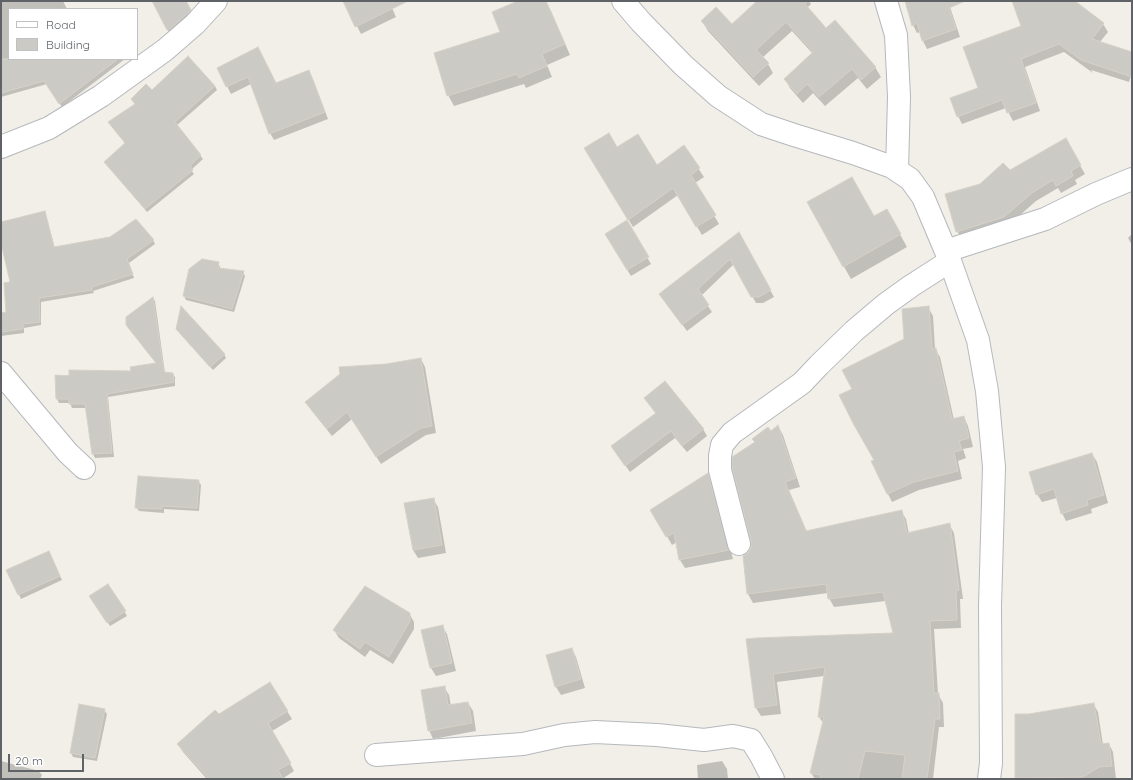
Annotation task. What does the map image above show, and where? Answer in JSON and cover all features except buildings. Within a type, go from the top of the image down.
[{"type":"street","points":[[1,147],[49,128],[101,96],[165,50],[195,24],[216,1]]},
{"type":"street","points":[[623,1],[640,22],[683,65],[718,96],[761,124],[892,167],[910,179],[923,198],[948,256],[978,340],[987,391],[994,467],[990,606],[989,779]]},
{"type":"street","points":[[886,1],[896,35],[899,97],[897,170]]},
{"type":"street","points":[[739,544],[720,470],[722,444],[732,433],[802,383],[854,331],[948,256],[1045,219],[1096,194],[1132,179]]},
{"type":"street","points":[[1,373],[68,453],[84,468]]},
{"type":"street","points":[[376,755],[524,744],[564,735],[595,732],[657,735],[704,740],[733,736],[751,740],[773,779]]}]
